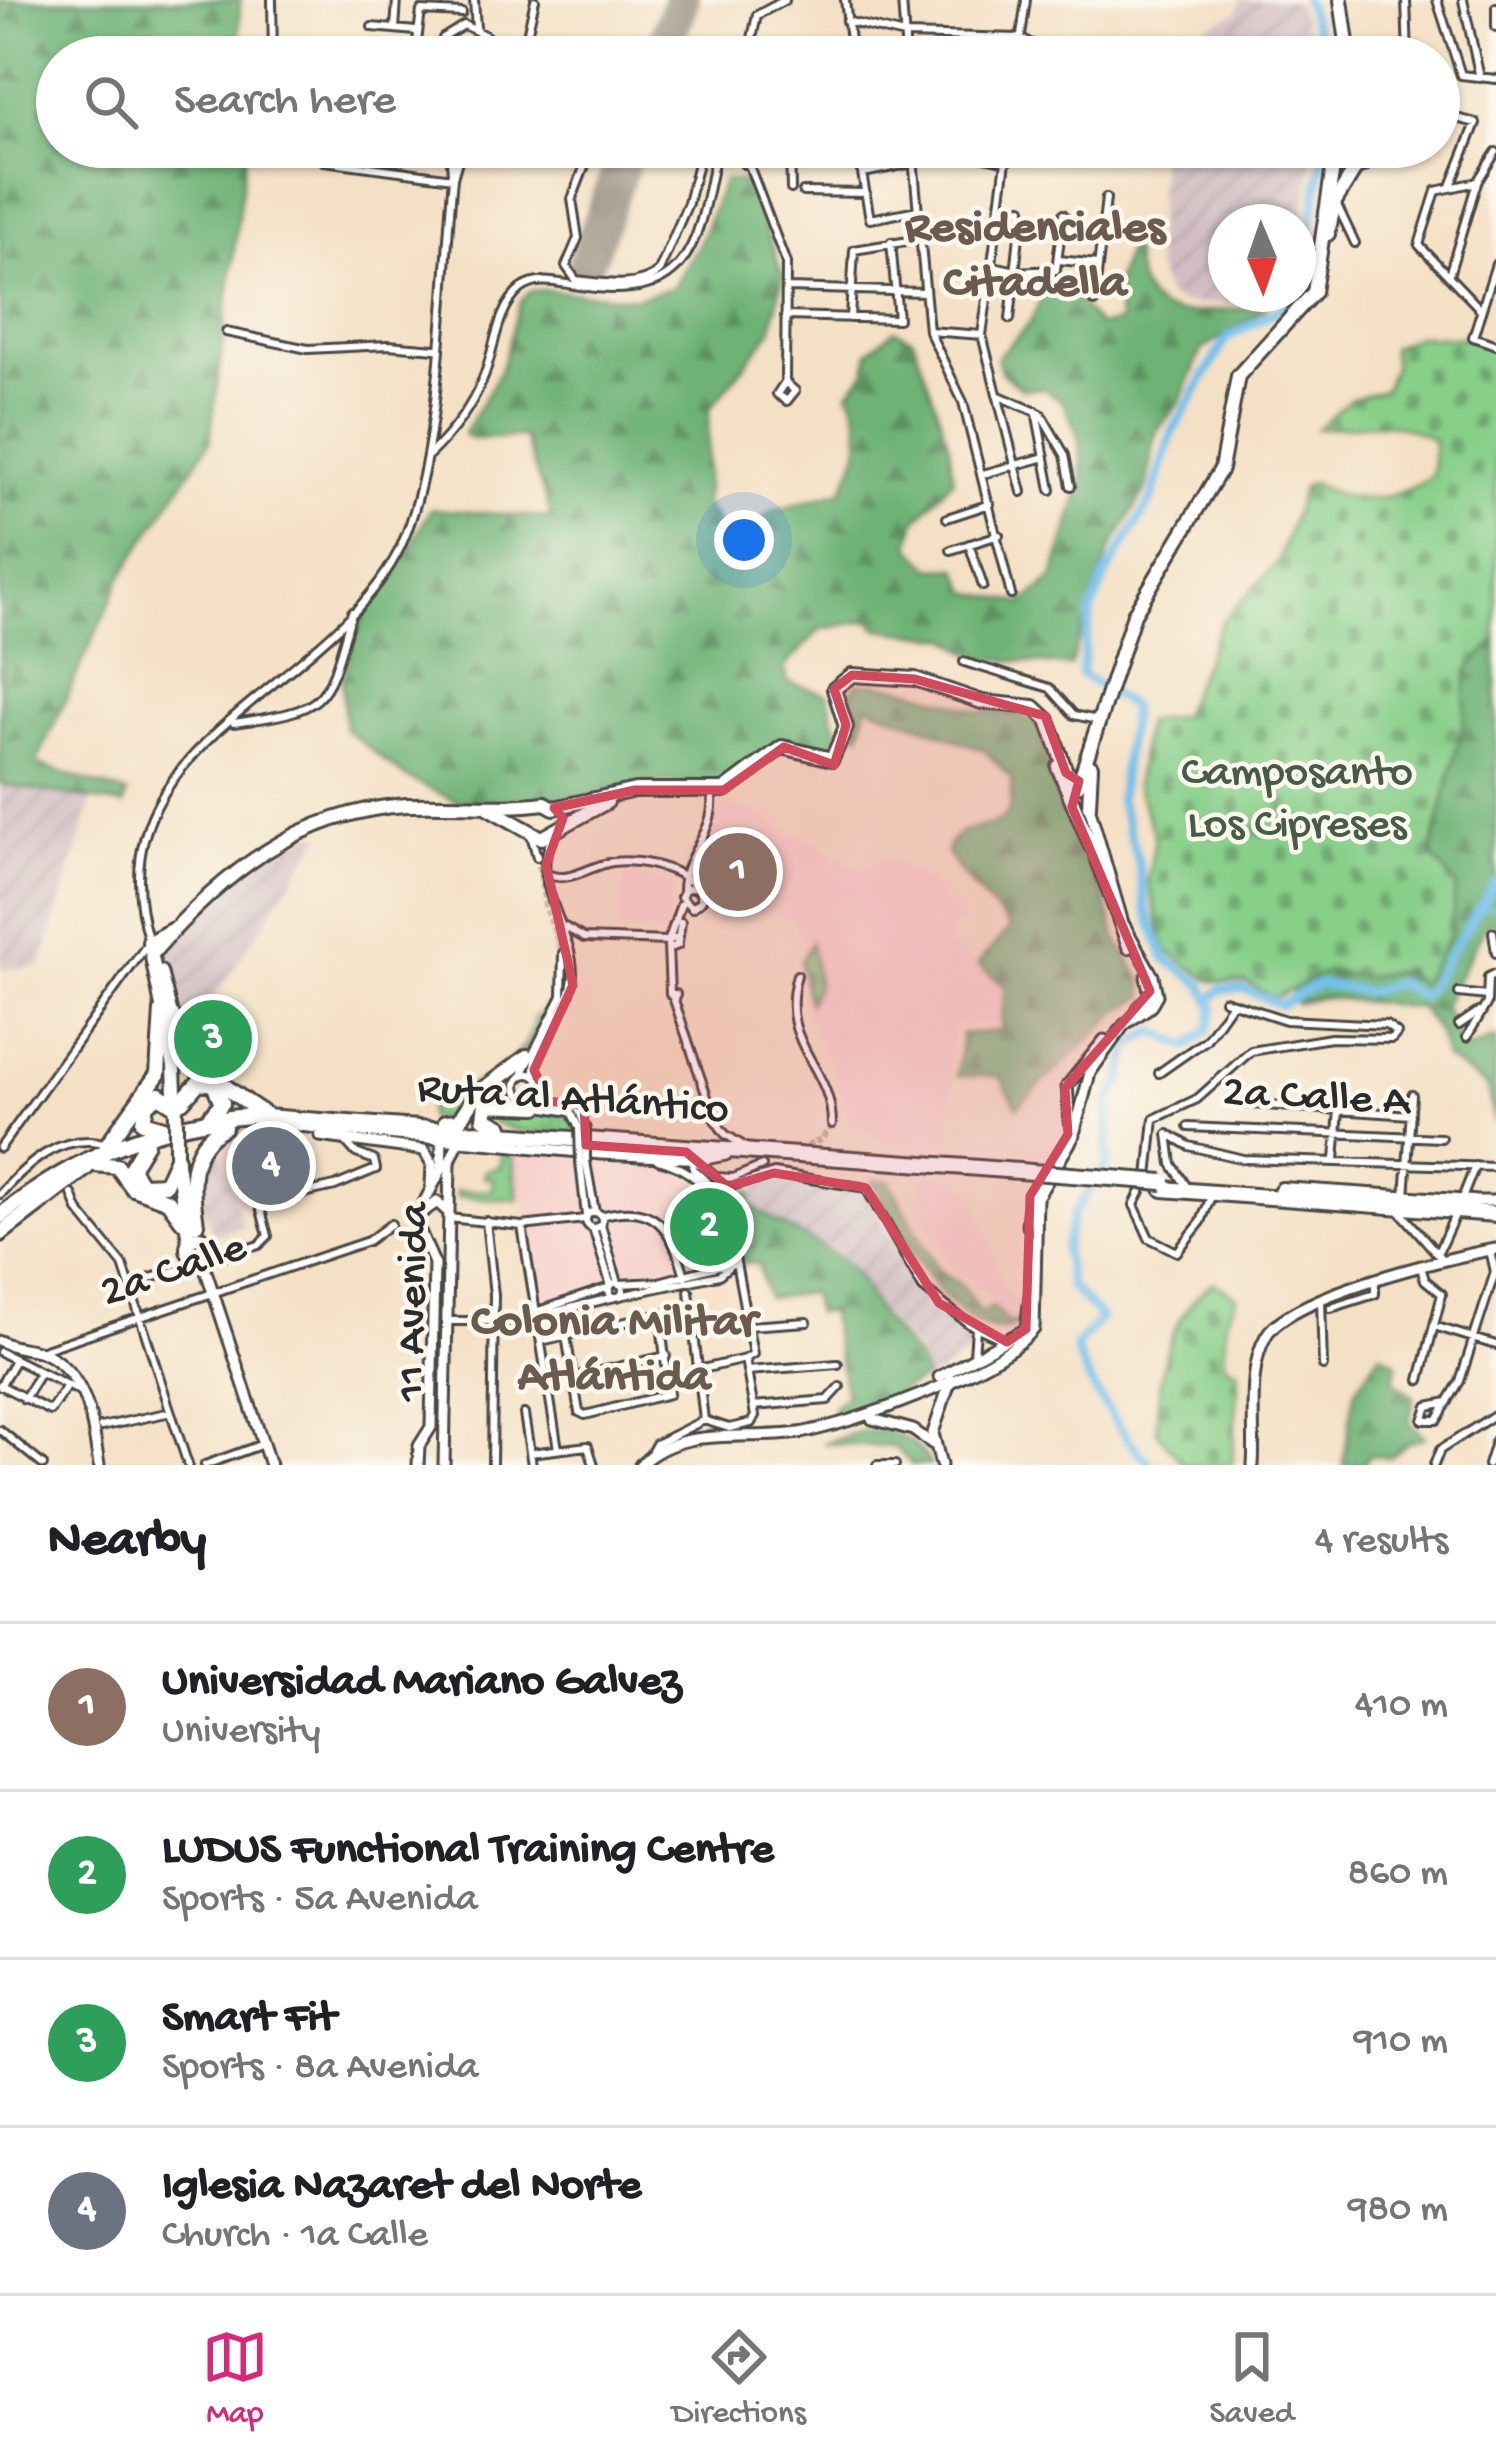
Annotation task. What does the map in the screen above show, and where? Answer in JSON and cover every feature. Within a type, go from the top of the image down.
[{"type":"highway","points":[[167,1013],[185,1048],[202,1067],[271,1120]]},
{"type":"highway","points":[[85,1164],[108,1144],[155,1081],[167,1013]]},
{"type":"highway","points":[[438,1132],[458,1122],[476,1095],[528,1068]]},
{"type":"highway","points":[[177,1115],[199,1082],[218,1088],[220,1108],[200,1123]]},
{"type":"highway","points":[[523,1133],[487,1122],[482,1113],[492,1101],[530,1099]]},
{"type":"highway","name":"Ruta al Atlántico","points":[[0,1212],[177,1115],[200,1123],[271,1120],[523,1133],[1163,1186]]},
{"type":"highway","name":"Ruta al Atlántico","points":[[0,1229],[85,1164],[146,1143],[271,1120],[367,1130]]},
{"type":"highway","points":[[192,1231],[196,1155],[210,1135],[224,1127]]},
{"type":"highway","points":[[146,1143],[131,1168],[141,1185],[165,1184],[178,1157]]},
{"type":"highway","name":"Ruta al Atlántico","points":[[561,1143],[965,1170]]},
{"type":"highway","points":[[85,1164],[117,1166],[133,1188],[168,1201],[192,1231]]},
{"type":"highway","points":[[1163,1186],[1212,1194],[1463,1205],[1496,1214]]},
{"type":"highway","points":[[1163,1186],[1401,1203]]},
{"type":"main road","points":[[1344,0],[1349,36]]},
{"type":"main road","points":[[1090,812],[1091,762],[1134,614],[1220,469],[1241,370],[1314,292],[1334,168]]},
{"type":"main road","points":[[1114,680],[1142,613],[1227,472],[1245,377],[1318,298],[1335,202],[1355,169]]},
{"type":"main road","points":[[270,1465],[202,1260],[189,1255],[192,1231],[178,1157],[167,1013],[152,954],[155,934],[178,928],[227,876],[308,828],[369,809],[554,808],[628,791],[724,790],[784,747],[832,759],[846,727],[834,689],[844,678],[863,674],[915,679],[982,703],[1034,707],[1048,720],[1066,772],[1078,784],[1123,922],[1157,992],[1150,1007],[1126,1022],[1108,1045],[1084,1089],[1068,1148],[1036,1202],[1032,1325],[1012,1344],[865,1419],[802,1432],[688,1440],[644,1461]]},
{"type":"main road","points":[[478,805],[531,836],[553,837],[624,797],[712,798],[744,789],[783,750],[825,766],[838,763],[852,728],[841,691],[863,679],[927,687],[977,707],[1031,712],[1044,725],[1120,935],[1150,991],[1067,1086]]},
{"type":"main road","points":[[1091,846],[1078,784],[1106,705]]},
{"type":"main road","points":[[1063,780],[1078,784]]},
{"type":"main road","points":[[531,836],[525,819],[534,805]]},
{"type":"main road","points":[[553,837],[554,808]]},
{"type":"main road","points":[[1067,1086],[1075,1093],[1084,1089]]},
{"type":"main road","points":[[1032,1325],[1029,1199],[1068,1134],[1072,1111],[1067,1086]]},
{"type":"main road","name":"Ruta al Atlántico","points":[[271,1120],[304,1131],[438,1132],[458,1143],[693,1159],[726,1155]]},
{"type":"main road","points":[[304,1131],[429,1153],[429,1195]]},
{"type":"main road","name":"11 Avenida","points":[[418,1465],[431,1418],[434,1263],[416,1220],[441,1170],[438,1132]]},
{"type":"main road","name":"11 Avenida","points":[[444,1465],[451,1156],[458,1143]]},
{"type":"main road","points":[[1463,1205],[1496,1201]]},
{"type":"main road","points":[[428,1246],[421,1221],[427,1205],[437,1202],[449,1215]]},
{"type":"main road","points":[[1253,1465],[1257,1371],[1266,1335],[1286,1314],[1440,1254],[1493,1249]]},
{"type":"main road","points":[[0,1341],[22,1350],[40,1350],[69,1371],[85,1394],[99,1465]]},
{"type":"main road","points":[[933,1444],[953,1373],[971,1360],[1012,1344]]},
{"type":"main road","points":[[865,1419],[913,1430],[933,1444],[941,1465]]},
{"type":"street","points":[[272,0],[273,36]]},
{"type":"street","points":[[395,29],[397,0]]},
{"type":"street","points":[[416,36],[423,0]]},
{"type":"street","points":[[446,36],[458,26],[469,0]]},
{"type":"street","points":[[469,0],[476,28],[484,36]]},
{"type":"street","points":[[527,36],[535,0]]},
{"type":"street","points":[[752,36],[757,15],[785,0]]},
{"type":"street","points":[[845,0],[848,36]]},
{"type":"street","points":[[902,0],[904,35]]},
{"type":"street","points":[[1020,36],[1026,0]]},
{"type":"street","points":[[1406,0],[1407,36]]},
{"type":"street","points":[[1437,0],[1449,36]]},
{"type":"street","points":[[1463,0],[1480,78]]},
{"type":"street","points":[[1496,7],[1496,27]]},
{"type":"street","points":[[417,14],[427,8],[462,14]]},
{"type":"street","points":[[846,21],[904,35],[943,36]]},
{"type":"street","points":[[458,26],[476,28]]},
{"type":"street","points":[[372,27],[416,31]]},
{"type":"street","points":[[1460,72],[1496,79]]},
{"type":"street","points":[[1460,119],[1477,123],[1460,164]]},
{"type":"street","points":[[1450,275],[1477,182],[1496,152]]},
{"type":"street","points":[[377,168],[453,178]]},
{"type":"street","points":[[452,168],[453,178]]},
{"type":"street","points":[[0,1148],[152,954],[137,880],[146,822],[169,781],[353,608],[398,551],[426,458],[456,168]]},
{"type":"street","points":[[584,168],[572,199],[578,238],[566,266],[576,280],[606,284],[655,277],[688,203],[697,168]]},
{"type":"street","points":[[426,458],[473,401],[509,302],[526,285],[550,281],[629,290],[663,283],[673,274],[697,226],[712,168]]},
{"type":"street","points":[[746,168],[779,234],[788,288],[784,382]]},
{"type":"street","points":[[790,168],[791,189]]},
{"type":"street","points":[[860,168],[870,219],[918,210]]},
{"type":"street","points":[[862,173],[890,168]]},
{"type":"street","points":[[913,168],[929,331],[963,402],[1011,595]]},
{"type":"street","points":[[1006,168],[982,335],[1022,492]]},
{"type":"street","points":[[1451,186],[1458,168]]},
{"type":"street","points":[[1477,182],[1451,186],[1432,196],[1419,244],[1481,310]]},
{"type":"street","points":[[803,192],[866,194]]},
{"type":"street","points":[[1094,302],[1106,198]]},
{"type":"street","points":[[1335,202],[1355,243]]},
{"type":"street","points":[[1010,319],[1022,208]]},
{"type":"street","points":[[994,269],[1056,270],[1064,214]]},
{"type":"street","points":[[850,318],[854,250],[921,239]]},
{"type":"street","points":[[785,316],[891,320],[899,316],[891,242]]},
{"type":"street","points":[[1059,260],[1098,263]]},
{"type":"street","points":[[1496,264],[1473,337],[1496,345]]},
{"type":"street","points":[[788,288],[925,292]]},
{"type":"street","points":[[929,331],[982,335]]},
{"type":"street","points":[[226,332],[308,349],[388,345],[436,350]]},
{"type":"street","points":[[995,393],[1036,410],[1065,455],[1071,486]]},
{"type":"street","points":[[1036,410],[1051,490]]},
{"type":"street","points":[[983,474],[1045,457]]},
{"type":"street","points":[[947,518],[991,504]]},
{"type":"street","points":[[951,550],[999,535]]},
{"type":"street","points":[[969,544],[983,586]]},
{"type":"street","points":[[230,724],[296,713],[317,703],[333,680],[353,608]]},
{"type":"street","points":[[964,662],[1050,688],[1074,715],[1097,720]]},
{"type":"street","points":[[712,798],[710,821],[687,859],[684,874],[672,943],[673,996],[720,1129],[753,1150]]},
{"type":"street","points":[[531,836],[537,857]]},
{"type":"street","points":[[530,1099],[528,1068],[572,991],[572,959],[551,902],[547,873],[553,837]]},
{"type":"street","points":[[669,868],[687,859]]},
{"type":"street","points":[[547,873],[559,879],[614,862],[684,874],[702,900],[683,914],[672,943]]},
{"type":"street","points":[[683,891],[694,887]]},
{"type":"street","points":[[681,901],[692,908]]},
{"type":"street","points":[[562,924],[584,938],[672,943]]},
{"type":"street","points":[[1493,932],[1496,953]]},
{"type":"street","points":[[563,953],[562,996],[517,1090],[571,1112],[582,1128]]},
{"type":"street","points":[[1467,1037],[1482,1012],[1488,977],[1496,974]]},
{"type":"street","points":[[797,975],[792,1000],[797,1037],[825,1090],[832,1124]]},
{"type":"street","points":[[1459,992],[1487,996]]},
{"type":"street","points":[[1160,1073],[1206,1040],[1228,1002],[1286,1020],[1386,1025],[1396,1033],[1392,1039],[1331,1038],[1258,1048],[1197,1099],[1160,1114],[1150,1126],[1148,1177],[1134,1205],[1142,1229],[1177,1252],[1201,1222],[1212,1194]]},
{"type":"street","points":[[1459,1025],[1482,1012]]},
{"type":"street","points":[[1412,1095],[1401,1203],[1440,1254],[1475,1166]]},
{"type":"street","points":[[530,1099],[578,1108],[586,1218]]},
{"type":"street","points":[[1237,1103],[1411,1114]]},
{"type":"street","points":[[1339,1108],[1335,1160],[1496,1167]]},
{"type":"street","name":"2a Calle A","points":[[1188,1127],[1441,1138]]},
{"type":"street","name":"2a Calle A","points":[[1185,1184],[1172,1165],[1170,1135],[1199,1149],[1244,1159],[1335,1160]]},
{"type":"street","points":[[0,1194],[55,1148],[87,1140],[108,1144]]},
{"type":"street","points":[[131,1284],[266,1241],[259,1208],[263,1201],[334,1186],[376,1169],[374,1160],[356,1154],[347,1142]]},
{"type":"street","points":[[644,1156],[680,1166],[712,1196],[728,1239],[724,1265]]},
{"type":"street","points":[[693,1159],[728,1187],[774,1173],[866,1188],[923,1288],[976,1329],[1012,1344]]},
{"type":"street","points":[[693,1159],[693,1169],[722,1200],[753,1354],[698,1370]]},
{"type":"street","points":[[583,1162],[618,1297]]},
{"type":"street","points":[[716,1177],[733,1178],[762,1166]]},
{"type":"street","points":[[72,1194],[78,1210],[123,1264],[188,1465]]},
{"type":"street","points":[[449,1215],[521,1226],[598,1220],[635,1210],[659,1219],[676,1240],[685,1276]]},
{"type":"street","points":[[586,1218],[598,1220]]},
{"type":"street","points":[[486,1221],[494,1322],[492,1465]]},
{"type":"street","name":"2a Calle","points":[[40,1350],[368,1241],[392,1224]]},
{"type":"street","points":[[521,1226],[558,1449]]},
{"type":"street","points":[[1448,1402],[1496,1273],[1493,1249]]},
{"type":"street","points":[[447,1321],[494,1322],[542,1315],[660,1285],[734,1259]]},
{"type":"street","points":[[536,1316],[615,1285],[660,1285],[719,1275],[733,1267],[734,1259]]},
{"type":"street","points":[[1420,1264],[1425,1280],[1442,1291],[1420,1380]]},
{"type":"street","points":[[1331,1308],[1375,1294],[1375,1282]]},
{"type":"street","points":[[688,1292],[704,1420]]},
{"type":"street","points":[[1321,1300],[1322,1366]]},
{"type":"street","points":[[541,1341],[684,1310]]},
{"type":"street","points":[[566,1336],[581,1415],[669,1394],[660,1315]]},
{"type":"street","points":[[748,1326],[807,1322]]},
{"type":"street","points":[[1434,1326],[1496,1345]]},
{"type":"street","points":[[971,1360],[976,1329]]},
{"type":"street","points":[[0,1352],[85,1394]]},
{"type":"street","points":[[574,1377],[665,1356]]},
{"type":"street","points":[[644,1461],[656,1444],[704,1420],[729,1428],[754,1420],[745,1359]]},
{"type":"street","points":[[15,1360],[0,1385],[24,1399],[50,1411],[66,1387]]},
{"type":"street","points":[[747,1371],[838,1364]]},
{"type":"street","points":[[24,1399],[40,1372]]},
{"type":"street","points":[[753,1406],[827,1400],[840,1387]]},
{"type":"street","points":[[101,1427],[171,1412]]},
{"type":"street","points":[[524,1414],[532,1465]]},
{"type":"street","points":[[1434,1465],[1440,1450],[1496,1414]]},
{"type":"street","points":[[0,1430],[43,1465]]},
{"type":"street","points":[[1488,1465],[1496,1439]]},
{"type":"street","points":[[205,1465],[263,1444]]},
{"type":"street","points":[[530,1453],[588,1446],[594,1465]]},
{"type":"street","points":[[877,1465],[892,1464]]},
{"type":"highlighted area","points":[[852,675],[915,679],[1045,716],[1066,773],[1079,781],[1072,807],[1150,991],[1065,1088],[1068,1134],[1030,1196],[1026,1329],[1007,1342],[939,1303],[866,1188],[774,1173],[728,1187],[686,1152],[586,1145],[584,1106],[549,1101],[534,1070],[573,985],[546,865],[563,818],[554,808],[635,790],[724,790],[784,747],[834,765],[846,725],[834,689]]},
{"type":"shaded area","points":[[1241,0],[1294,0],[1310,36],[1185,36],[1237,13]]},
{"type":"shaded area","points":[[1159,168],[1311,168],[1305,204],[1208,204],[1208,304],[1180,303],[1167,296],[1155,266]]},
{"type":"shaded area","points":[[0,784],[93,796],[42,965],[0,970]]},
{"type":"shaded area","points":[[729,806],[756,813],[862,870],[882,857],[918,874],[962,917],[946,942],[1004,988],[1000,1024],[953,1026],[950,1156],[896,1147],[852,1124],[834,1072],[807,1020],[799,962],[805,945],[793,920],[711,898],[686,872],[718,809]]},
{"type":"shaded area","points":[[313,833],[322,834],[202,1016],[183,1026],[159,956],[163,948],[249,865]]},
{"type":"shaded area","points":[[625,874],[675,882],[667,935],[619,928]]},
{"type":"shaded area","points":[[241,1133],[257,1200],[237,1205],[216,1140]]},
{"type":"shaded area","points":[[217,1143],[243,1226],[214,1234],[199,1199],[199,1169],[204,1152]]},
{"type":"shaded area","points":[[512,1150],[678,1169],[702,1185],[723,1220],[724,1265],[649,1284],[618,1284],[538,1311],[524,1228],[527,1202],[518,1200]]},
{"type":"shaded area","points":[[921,1175],[959,1176],[975,1197],[1003,1285],[1022,1314],[1008,1323],[984,1291],[956,1273],[918,1212],[915,1201],[923,1200]]},
{"type":"shaded area","points":[[769,1177],[857,1188],[869,1194],[917,1291],[973,1338],[972,1351],[929,1379],[919,1354],[882,1314],[854,1269],[832,1248],[792,1233],[751,1203],[756,1184]]},
{"type":"green space","points":[[0,0],[240,0],[239,36],[36,36],[36,168],[244,168],[210,441],[123,574],[36,764],[127,794],[124,805],[0,784]]},
{"type":"green space","points":[[724,180],[749,183],[783,276],[771,331],[709,410],[705,507],[734,540],[774,510],[842,491],[860,430],[849,392],[866,371],[869,351],[894,330],[913,338],[949,444],[953,479],[915,522],[910,546],[933,569],[958,568],[969,592],[1023,603],[1053,579],[1083,481],[1079,437],[1063,401],[1042,388],[1022,389],[1002,373],[997,357],[1030,323],[1045,290],[1071,294],[1098,326],[1120,323],[1114,287],[1128,248],[1133,250],[1138,279],[1161,308],[1260,312],[1202,350],[1179,403],[1156,432],[1146,489],[1110,550],[1070,666],[975,657],[949,638],[879,629],[869,620],[821,629],[784,667],[788,682],[827,694],[838,733],[825,754],[778,745],[726,785],[657,782],[583,795],[457,802],[404,776],[345,729],[342,681],[364,612],[390,583],[431,509],[552,518],[524,437],[471,439],[464,434],[501,369],[520,302],[531,291],[635,298],[673,288],[699,244]]},
{"type":"green space","name":"Camposanto Los Cipreses","points":[[1416,336],[1469,338],[1496,346],[1496,640],[1467,670],[1464,718],[1430,855],[1456,884],[1450,935],[1420,984],[1404,970],[1362,977],[1330,970],[1274,998],[1246,982],[1211,981],[1166,950],[1148,881],[1155,838],[1136,785],[1145,722],[1181,716],[1222,621],[1279,561],[1303,486],[1312,483],[1343,495],[1374,498],[1404,491],[1432,475],[1434,441],[1420,433],[1377,424],[1317,429],[1350,399],[1384,390],[1394,365],[1391,348]]},
{"type":"green space","points":[[1496,640],[1496,923],[1486,925],[1443,1006],[1465,1050],[1496,1038],[1494,1123],[1487,1087],[1445,1058],[1439,1034],[1420,1008],[1322,997],[1296,1004],[1291,987],[1330,970],[1362,977],[1404,970],[1464,718],[1467,670]]},
{"type":"green space","points":[[857,683],[901,688],[980,711],[1021,716],[1037,724],[1075,841],[1100,883],[1116,938],[1142,981],[1145,997],[1120,1010],[1017,1107],[1000,1076],[957,1076],[962,1034],[1000,1031],[1006,987],[978,964],[1010,928],[947,853],[958,834],[1004,817],[1012,779],[984,750],[867,705],[860,736],[849,694]]},
{"type":"green space","points":[[554,935],[559,963],[556,990],[533,1039],[515,1062],[452,1119],[428,1117],[429,1105],[494,1073],[522,1049],[534,1018],[555,992]]},
{"type":"green space","points":[[811,943],[817,984],[809,1003],[800,962]]},
{"type":"green space","points":[[487,1108],[569,1115],[575,1128],[572,1134],[520,1131],[494,1123]]},
{"type":"green space","points":[[502,1152],[512,1153],[518,1200],[456,1196],[456,1191],[492,1190],[493,1178],[484,1177],[485,1171],[500,1167]]},
{"type":"green space","points":[[873,1180],[889,1181],[938,1270],[963,1286],[980,1313],[993,1307],[1008,1323],[1023,1321],[1000,1330],[977,1323],[954,1306],[911,1252]]},
{"type":"green space","points":[[751,1191],[750,1204],[852,1270],[926,1378],[836,1422],[833,1407],[846,1395],[829,1311],[815,1313],[810,1293],[767,1298],[758,1264],[743,1263],[740,1248],[755,1245],[750,1226],[736,1229],[725,1195]]},
{"type":"green space","points":[[1213,1282],[1237,1296],[1226,1321],[1224,1363],[1239,1371],[1232,1465],[1184,1465],[1157,1432],[1162,1370],[1184,1313]]},
{"type":"green space","points":[[1381,1353],[1397,1363],[1394,1381],[1414,1397],[1409,1423],[1425,1437],[1407,1443],[1390,1457],[1369,1455],[1363,1465],[1343,1465],[1355,1390]]},
{"type":"green space","points":[[860,1432],[901,1437],[931,1465],[912,1465],[895,1447],[823,1443]]},
{"type":"waterway","points":[[1305,0],[1318,36]]},
{"type":"waterway","points":[[1152,1465],[1108,1410],[1080,1360],[1076,1347],[1101,1318],[1070,1286],[1064,1249],[1074,1213],[1107,1165],[1109,1103],[1121,1082],[1130,1045],[1155,1031],[1188,1047],[1208,1030],[1214,1008],[1202,984],[1165,958],[1146,909],[1138,861],[1119,799],[1132,707],[1081,674],[1090,615],[1105,576],[1151,501],[1173,431],[1227,338],[1298,299],[1321,168]]},
{"type":"waterway","points":[[1213,998],[1221,989],[1244,989],[1280,1005],[1318,984],[1369,992],[1397,982],[1422,997],[1496,882]]},
{"type":"waterway","points":[[1483,908],[1496,906]]},
{"type":"runway","points":[[668,36],[681,0]]},
{"type":"runway","points":[[586,263],[620,168]]},
{"type":"tunnel","points":[[537,857],[545,906],[563,953]]},
{"type":"tunnel","points":[[799,1150],[822,1139],[832,1124]]},
{"type":"place","name":"Universidad Mariano Galvez","points":[[738,872]]},
{"type":"place","name":"Smart Fit","points":[[213,1039]]},
{"type":"place","name":"Iglesia Nazaret del Norte","points":[[271,1166]]},
{"type":"place","name":"LUDUS Functional Training Centre","points":[[709,1227]]},
{"type":"district","name":"Residenciales Citadella","points":[[1035,258]]},
{"type":"district","name":"Colonia Militar Atlántida","points":[[614,1352]]}]
